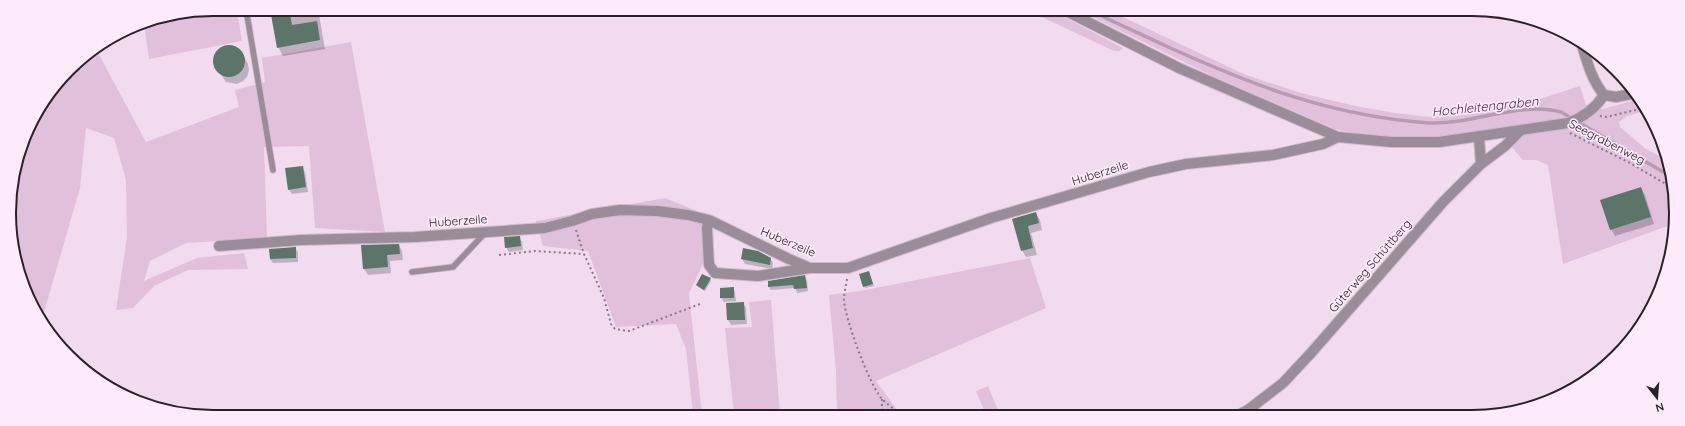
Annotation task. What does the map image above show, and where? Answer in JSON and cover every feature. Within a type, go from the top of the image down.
[{"type":"street","points":[[1076,16],[1179,68],[1338,137],[1391,142],[1439,142],[1480,138],[1568,123],[1582,117],[1592,110],[1604,95]]},
{"type":"street","points":[[1584,51],[1589,70],[1596,84],[1604,95],[1616,97],[1629,95]]},
{"type":"street","name":"Güterweg Schüttberg","points":[[1248,410],[1283,383],[1444,202],[1481,164],[1520,131]]},
{"type":"street","name":"Huberzeile","points":[[219,246],[301,240],[415,237],[545,228],[592,214],[620,210],[657,211],[688,215],[709,220],[789,260],[810,268],[848,268],[991,218],[1149,172],[1186,164],[1273,155],[1323,144],[1338,137]]},
{"type":"street","points":[[1480,138],[1481,164]]},
{"type":"street","points":[[709,220],[707,228],[709,265],[715,273],[758,276],[810,268]]},
{"type":"lane","points":[[247,16],[273,170]]},
{"type":"lane","points":[[412,272],[453,267],[487,232]]},
{"type":"path","points":[[1592,110],[1599,116],[1606,117],[1639,109]]},
{"type":"path","name":"Seegrabenweg","points":[[1555,126],[1630,163],[1667,184]]},
{"type":"path","points":[[572,221],[584,254],[604,298],[611,324],[615,329],[629,331],[700,304]]},
{"type":"path","points":[[499,254],[535,251],[584,254]]},
{"type":"path","points":[[848,268],[844,300],[846,311],[863,362],[882,398],[895,410]]},
{"type":"path","points":[[882,398],[882,410]]},
{"type":"shaded area","points":[[200,16],[238,16],[242,41],[149,59],[145,28],[175,20]]},
{"type":"shaded area","points":[[1040,16],[1062,16],[1123,48],[1120,51],[1114,51]]},
{"type":"shaded area","points":[[1090,16],[1121,16],[1246,75],[1301,93],[1355,106],[1395,113],[1429,117],[1456,116],[1537,100],[1580,86],[1586,105],[1603,109],[1633,101],[1641,112],[1627,116],[1619,122],[1620,127],[1646,149],[1661,157],[1669,200],[1669,225],[1563,264],[1548,165],[1536,160],[1523,160],[1496,129],[1461,135],[1437,137],[1392,137],[1348,132],[1335,129],[1215,77]]},
{"type":"shaded area","points":[[351,42],[385,232],[315,228],[309,146],[264,147],[267,238],[186,243],[150,261],[144,281],[197,258],[244,253],[248,269],[188,270],[154,286],[133,308],[116,310],[127,237],[126,180],[114,138],[86,128],[80,188],[43,314],[26,276],[23,264],[16,226],[16,200],[26,150],[36,126],[42,114],[65,83],[83,65],[98,53],[146,142],[239,107],[235,90],[265,82],[262,58]]},
{"type":"shaded area","points":[[665,198],[702,213],[704,262],[689,293],[701,410],[692,410],[686,349],[676,324],[616,327],[588,251],[543,246],[536,221]]},
{"type":"shaded area","points":[[1030,258],[1046,308],[876,381],[897,410],[837,410],[836,371],[829,295],[860,291]]},
{"type":"shaded area","points":[[771,300],[780,410],[733,410],[725,328],[752,327],[749,302]]},
{"type":"shaded area","points":[[988,386],[998,410],[984,410],[976,391]]},
{"type":"building","points":[[271,16],[290,16],[292,25],[317,21],[320,40],[277,48]]},
{"type":"building","points":[[226,45],[232,45],[242,52],[245,61],[244,67],[238,74],[232,77],[226,77],[216,70],[213,64],[213,58],[220,48]]},
{"type":"building","points":[[303,166],[306,187],[288,190],[285,168]]},
{"type":"building","points":[[1641,187],[1651,217],[1610,230],[1600,200]]},
{"type":"building","points":[[1036,212],[1039,223],[1028,226],[1033,248],[1021,251],[1012,219]]},
{"type":"building","points":[[520,236],[521,246],[505,248],[504,237]]},
{"type":"building","points":[[399,244],[400,254],[387,255],[388,267],[363,269],[361,245]]},
{"type":"building","points":[[296,247],[296,258],[270,259],[269,249]]},
{"type":"building","points":[[743,248],[758,251],[771,258],[770,265],[741,259]]},
{"type":"building","points":[[869,271],[873,284],[863,287],[859,274]]},
{"type":"building","points":[[702,274],[711,278],[704,290],[696,285]]},
{"type":"building","points":[[805,275],[807,288],[794,289],[793,285],[768,287],[768,281]]},
{"type":"building","points":[[734,287],[734,298],[720,298],[720,288]]},
{"type":"building","points":[[744,302],[745,320],[727,320],[726,303]]},
{"type":"waterway","name":"Hochleitengraben","points":[[1102,16],[1199,61],[1262,86],[1294,97],[1359,114],[1429,123],[1446,123],[1528,109],[1545,109],[1561,112],[1664,173]]}]
